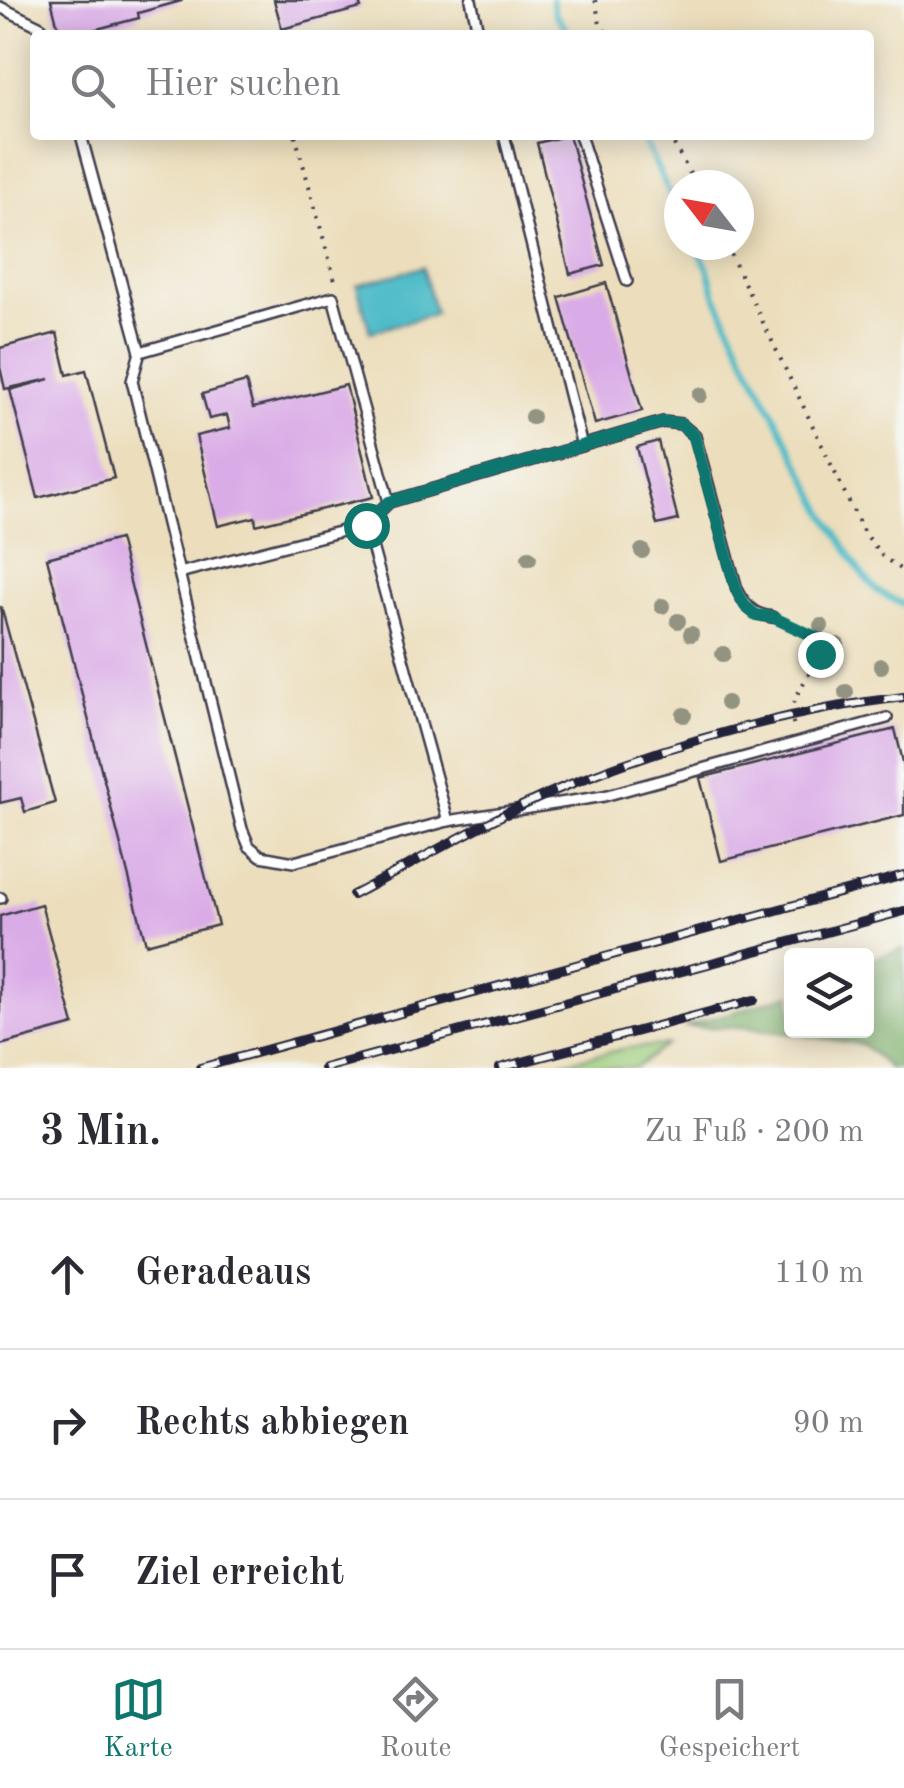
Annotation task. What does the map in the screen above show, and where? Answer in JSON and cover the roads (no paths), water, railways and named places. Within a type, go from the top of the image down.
[{"type":"lane","points":[[471,0],[479,30]]},
{"type":"lane","points":[[0,7],[43,30]]},
{"type":"lane","points":[[82,140],[140,352],[132,381],[242,829],[249,846],[261,856],[294,862],[448,820],[604,796],[887,718]]},
{"type":"lane","points":[[505,140],[582,446]]},
{"type":"lane","points":[[582,140],[627,280]]},
{"type":"lane","points":[[140,352],[333,297],[389,502]]},
{"type":"lane","points":[[179,572],[366,525],[389,502],[663,422],[681,424],[694,436],[736,589],[745,606],[756,615],[772,617]]},
{"type":"lane","points":[[366,525],[448,820]]},
{"type":"water","points":[[423,267],[435,314],[370,332],[357,285]]},
{"type":"waterway","points":[[552,0],[555,14],[567,30]]},
{"type":"waterway","points":[[643,140],[664,182]]},
{"type":"waterway","points":[[704,260],[749,366],[828,519],[861,573],[877,591],[904,605]]},
{"type":"railway","points":[[353,895],[521,806],[616,766],[781,718],[904,697]]},
{"type":"railway","points":[[200,1068],[904,875]]},
{"type":"railway","points":[[324,1068],[904,911]]},
{"type":"railway","points":[[500,1068],[754,1000]]}]
